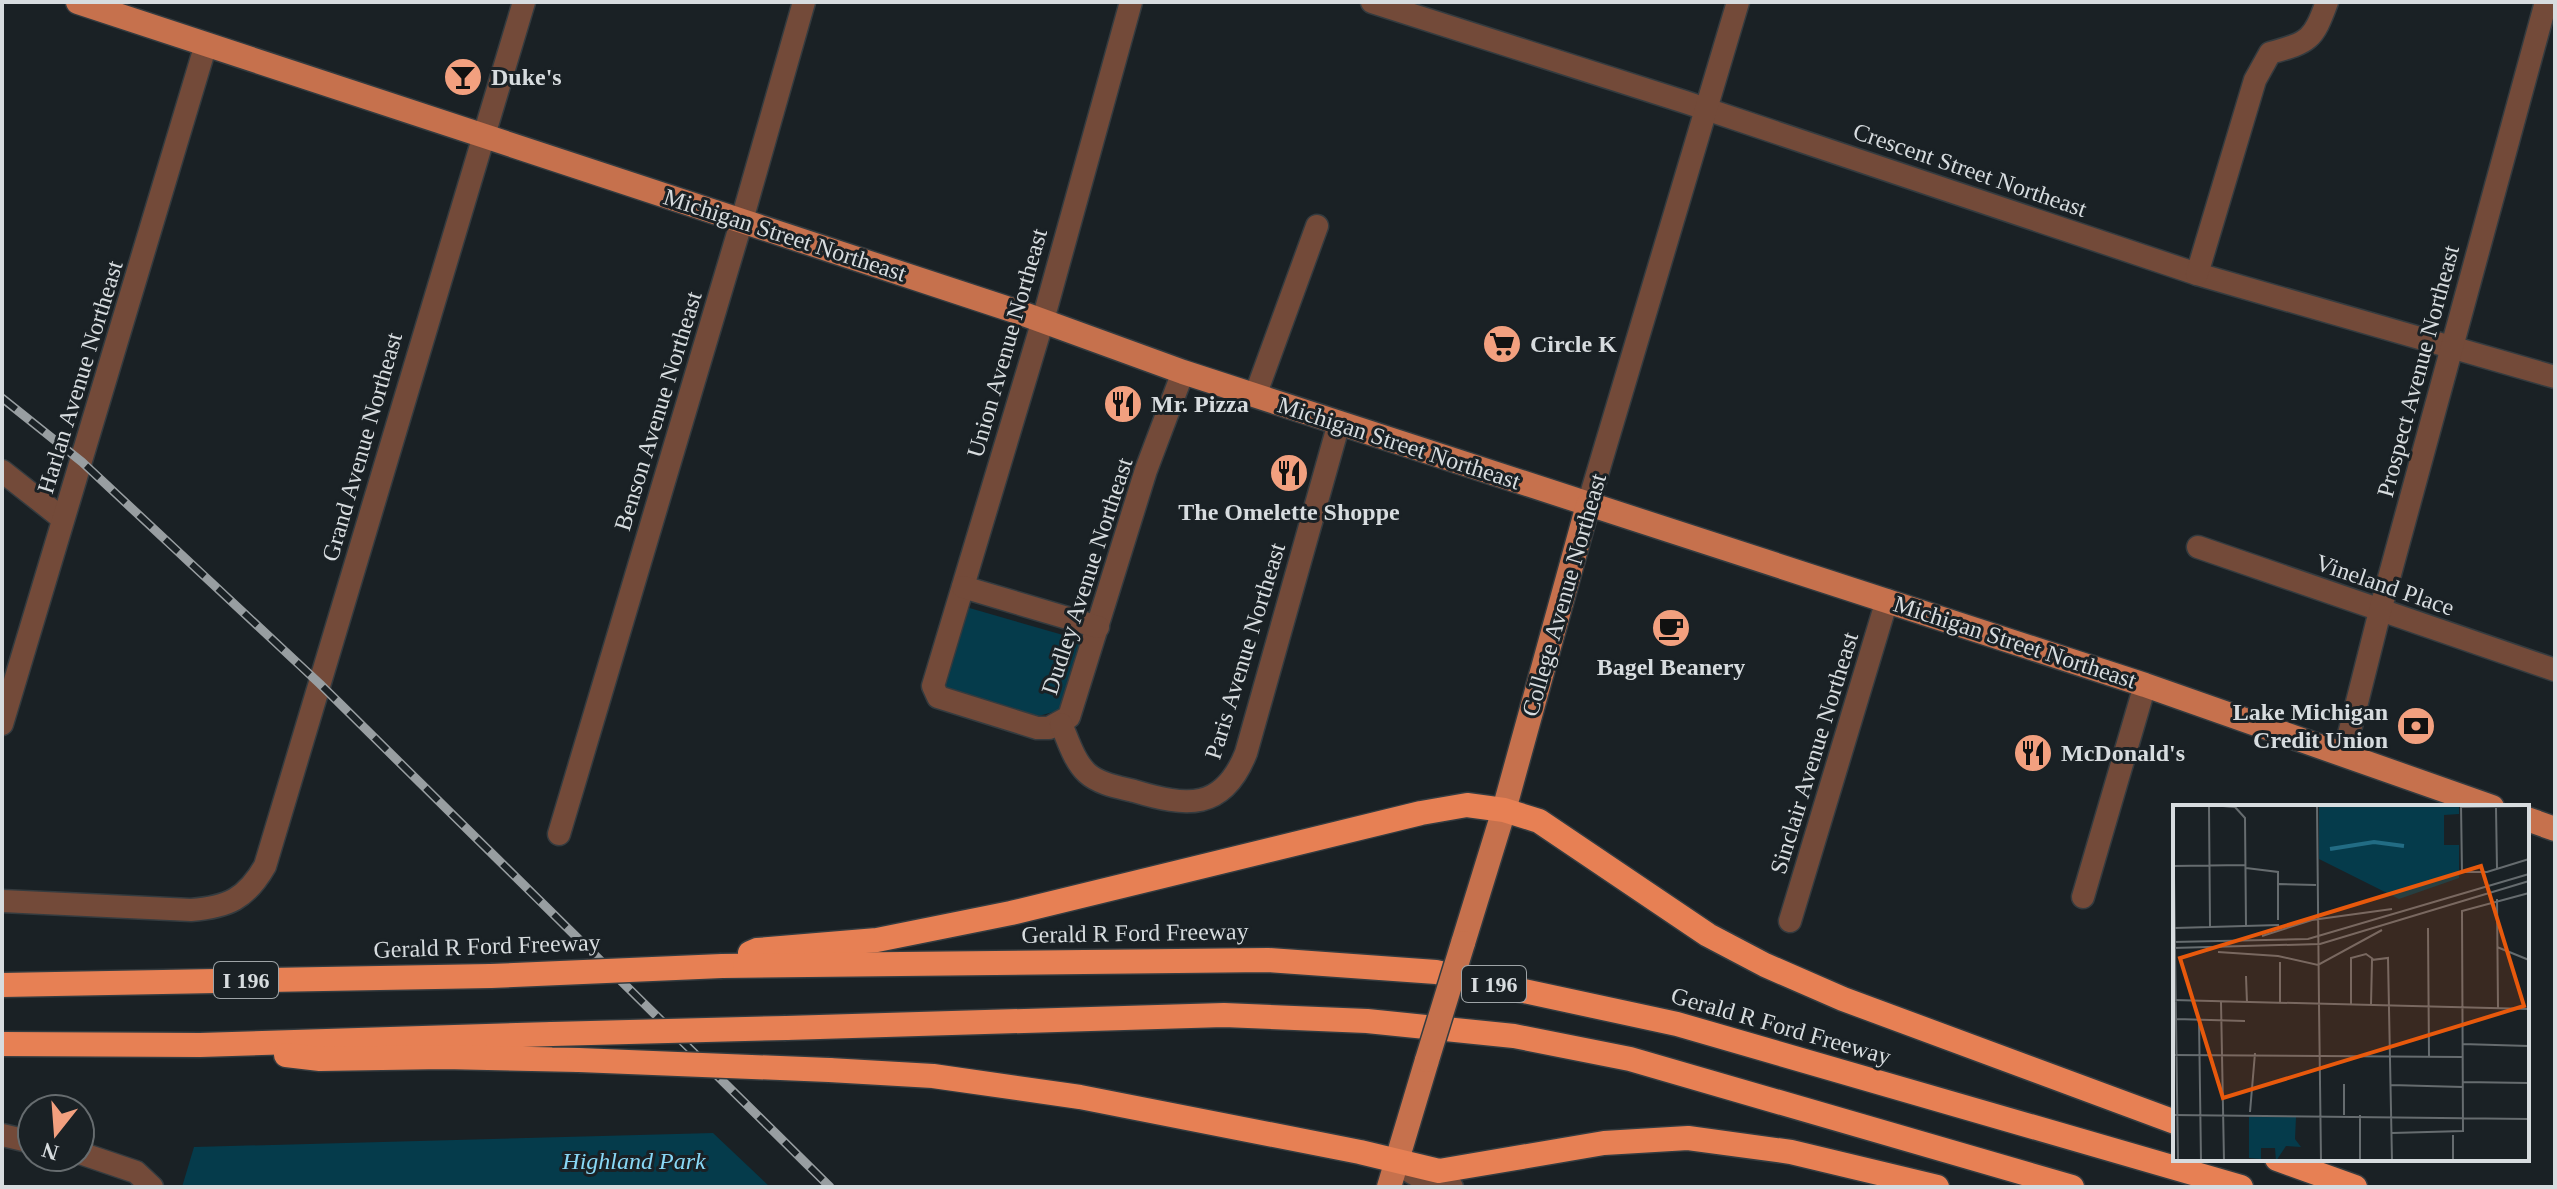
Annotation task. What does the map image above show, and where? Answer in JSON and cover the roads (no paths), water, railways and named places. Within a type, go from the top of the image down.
[{"type":"highway","points":[[722,966],[757,950],[877,940],[1011,913],[1421,813],[1467,805],[1504,810],[1539,821],[1708,935],[1775,970],[1843,999],[2173,1121]]},
{"type":"highway","name":"Gerald R Ford Freeway","points":[[2,985],[491,976],[722,966],[1268,960],[1436,972],[1677,1024],[2241,1187]]},
{"type":"highway","name":"I 196","points":[[2,1044],[200,1045],[1224,1015],[1367,1021],[1514,1036],[1630,1059],[2072,1187]]},
{"type":"highway","points":[[200,1045],[320,1059],[444,1057],[579,1060],[933,1076],[1080,1097],[1439,1171],[1604,1143],[1688,1138],[1791,1152],[1937,1187]]},
{"type":"highway","points":[[2283,1161],[2355,1187]]},
{"type":"main road","name":"Michigan Street Northeast","points":[[78,2],[1043,320],[1255,396],[2145,685],[2486,805]]},
{"type":"main road","name":"College Avenue Northeast","points":[[1389,1187],[1504,810],[1588,505]]},
{"type":"main road","points":[[2529,820],[2555,829]]},
{"type":"street","name":"Grand Avenue Northeast","points":[[2,901],[212,909],[238,899],[253,885],[265,866],[524,2]]},
{"type":"street","name":"Benson Avenue Northeast","points":[[559,834],[804,2]]},
{"type":"street","name":"Union Avenue Northeast","points":[[1037,728],[938,697],[933,686],[1043,320],[1131,2]]},
{"type":"street","name":"Crescent Street Northeast","points":[[1372,2],[1706,109],[2197,274],[2555,377]]},
{"type":"street","name":"College Avenue Northeast","points":[[1588,505],[1738,2]]},
{"type":"street","points":[[2197,274],[2255,80],[2270,53],[2298,45],[2315,33],[2327,2]]},
{"type":"street","name":"Prospect Avenue Northeast","points":[[2344,754],[2546,2]]},
{"type":"street","name":"Harlan Avenue Northeast","points":[[2,724],[206,44]]},
{"type":"street","points":[[1255,396],[1317,226]]},
{"type":"street","name":"Dudley Avenue Northeast","points":[[1037,728],[1061,724],[1069,717],[1146,470],[1183,372]]},
{"type":"street","name":"Paris Avenue Northeast","points":[[1061,724],[1086,772],[1099,781],[1161,800],[1210,798],[1226,789],[1237,775],[1246,753],[1339,423]]},
{"type":"street","points":[[2,471],[63,519]]},
{"type":"street","name":"Vineland Place","points":[[2198,547],[2555,670]]},
{"type":"street","points":[[963,587],[1098,627]]},
{"type":"street","name":"Sinclair Avenue Northeast","points":[[1790,921],[1887,600]]},
{"type":"street","points":[[2083,897],[2145,685]]},
{"type":"street","points":[[96,1158],[136,1172],[152,1187]]},
{"type":"street","points":[[1397,1162],[1419,1178],[1452,1187]]},
{"type":"railway","points":[[2,398],[82,462],[320,684],[830,1187]]},
{"type":"place","name":"Duke's","points":[[463,77]]},
{"type":"place","name":"Circle K","points":[[1502,344]]},
{"type":"place","name":"Mr. Pizza","points":[[1123,404]]},
{"type":"place","name":"The Omelette Shoppe","points":[[1289,473]]},
{"type":"place","name":"Bagel Beanery","points":[[1671,628]]},
{"type":"place","name":"Lake Michigan Credit Union","points":[[2416,726]]},
{"type":"place","name":"McDonald's","points":[[2033,753]]},
{"type":"park label","name":"Highland Park","points":[[634,1161]]}]
